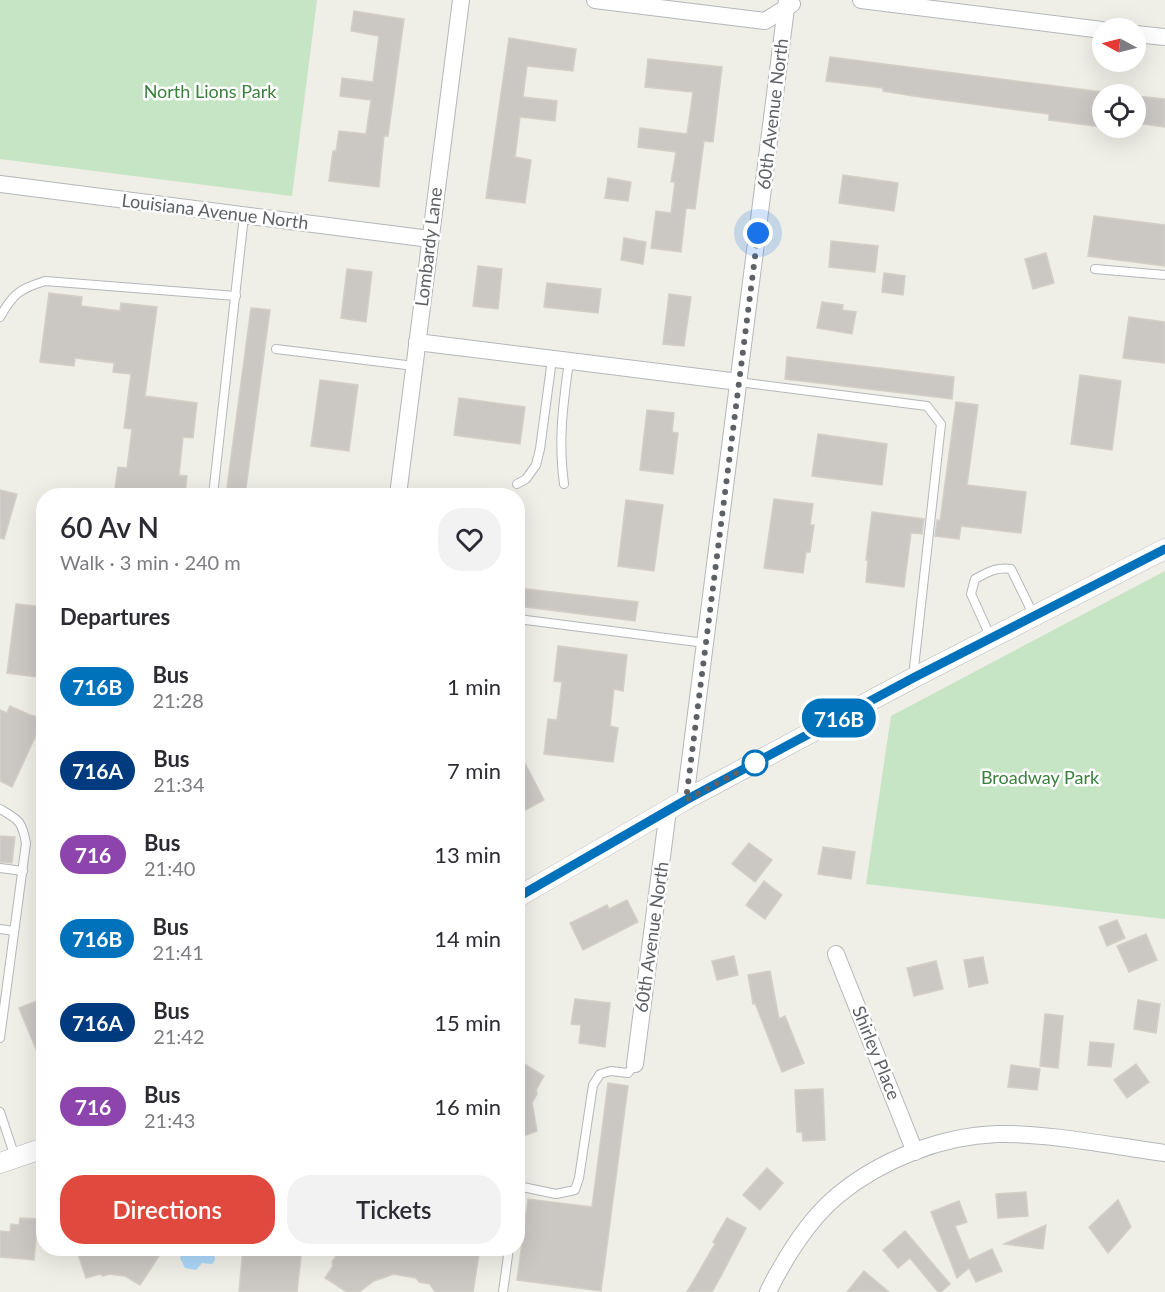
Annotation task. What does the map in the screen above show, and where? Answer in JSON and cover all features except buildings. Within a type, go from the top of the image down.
[{"type":"street","name":"Lombardy Lane","points":[[399,488],[461,0]]},
{"type":"street","points":[[595,0],[765,21],[790,3]]},
{"type":"street","points":[[861,0],[1092,29]]},
{"type":"street","name":"60th Avenue North","points":[[686,800],[790,3]]},
{"type":"street","points":[[1146,35],[1165,38]]},
{"type":"street","name":"Louisiana Avenue North","points":[[0,184],[430,239]]},
{"type":"street","points":[[417,342],[739,382]]},
{"type":"street","points":[[525,893],[686,800],[913,678],[1165,549]]},
{"type":"street","name":"60th Avenue North","points":[[635,1064],[668,810]]},
{"type":"street","name":"Shirley Place","points":[[836,954],[915,1152]]},
{"type":"street","points":[[768,1292],[780,1267],[799,1239],[836,1196],[873,1171],[915,1152],[954,1140],[996,1134],[1038,1136],[1165,1153]]},
{"type":"street","points":[[8,1160],[36,1151]]},
{"type":"lane","points":[[214,488],[244,216]]},
{"type":"lane","points":[[1095,269],[1165,275]]},
{"type":"lane","points":[[0,317],[10,299],[23,287],[45,281],[236,296]]},
{"type":"lane","points":[[276,348],[414,366]]},
{"type":"lane","points":[[517,484],[526,479],[536,465],[561,360]]},
{"type":"lane","points":[[561,360],[560,456],[564,484]]},
{"type":"lane","points":[[739,382],[927,406],[941,424],[913,678]]},
{"type":"lane","points":[[992,638],[971,594],[975,579],[998,567],[1011,569],[1034,616]]},
{"type":"lane","points":[[525,620],[705,643]]},
{"type":"lane","points":[[0,809],[18,819],[24,831],[26,843],[3,992],[0,1038]]},
{"type":"lane","points":[[0,868],[23,871]]},
{"type":"lane","points":[[0,929],[14,931]]},
{"type":"lane","points":[[525,1187],[556,1194],[575,1190],[579,1178],[593,1085],[600,1074],[611,1071],[628,1073],[635,1064]]},
{"type":"lane","points":[[0,1112],[8,1160]]},
{"type":"lane","points":[[503,1292],[508,1256]]},
{"type":"green space","name":"North Lions Park","points":[[0,0],[317,0],[292,196],[0,159]]},
{"type":"green space","name":"Broadway Park","points":[[1165,571],[1165,919],[866,884],[891,716]]},
{"type":"water","points":[[181,1256],[215,1256],[215,1260],[212,1264],[202,1263],[196,1270],[185,1268]]},
{"type":"bus line","name":"716B","points":[[525,893],[686,800],[913,678],[1165,549]]},
{"type":"route","points":[[755,763],[686,800],[758,233]]}]
